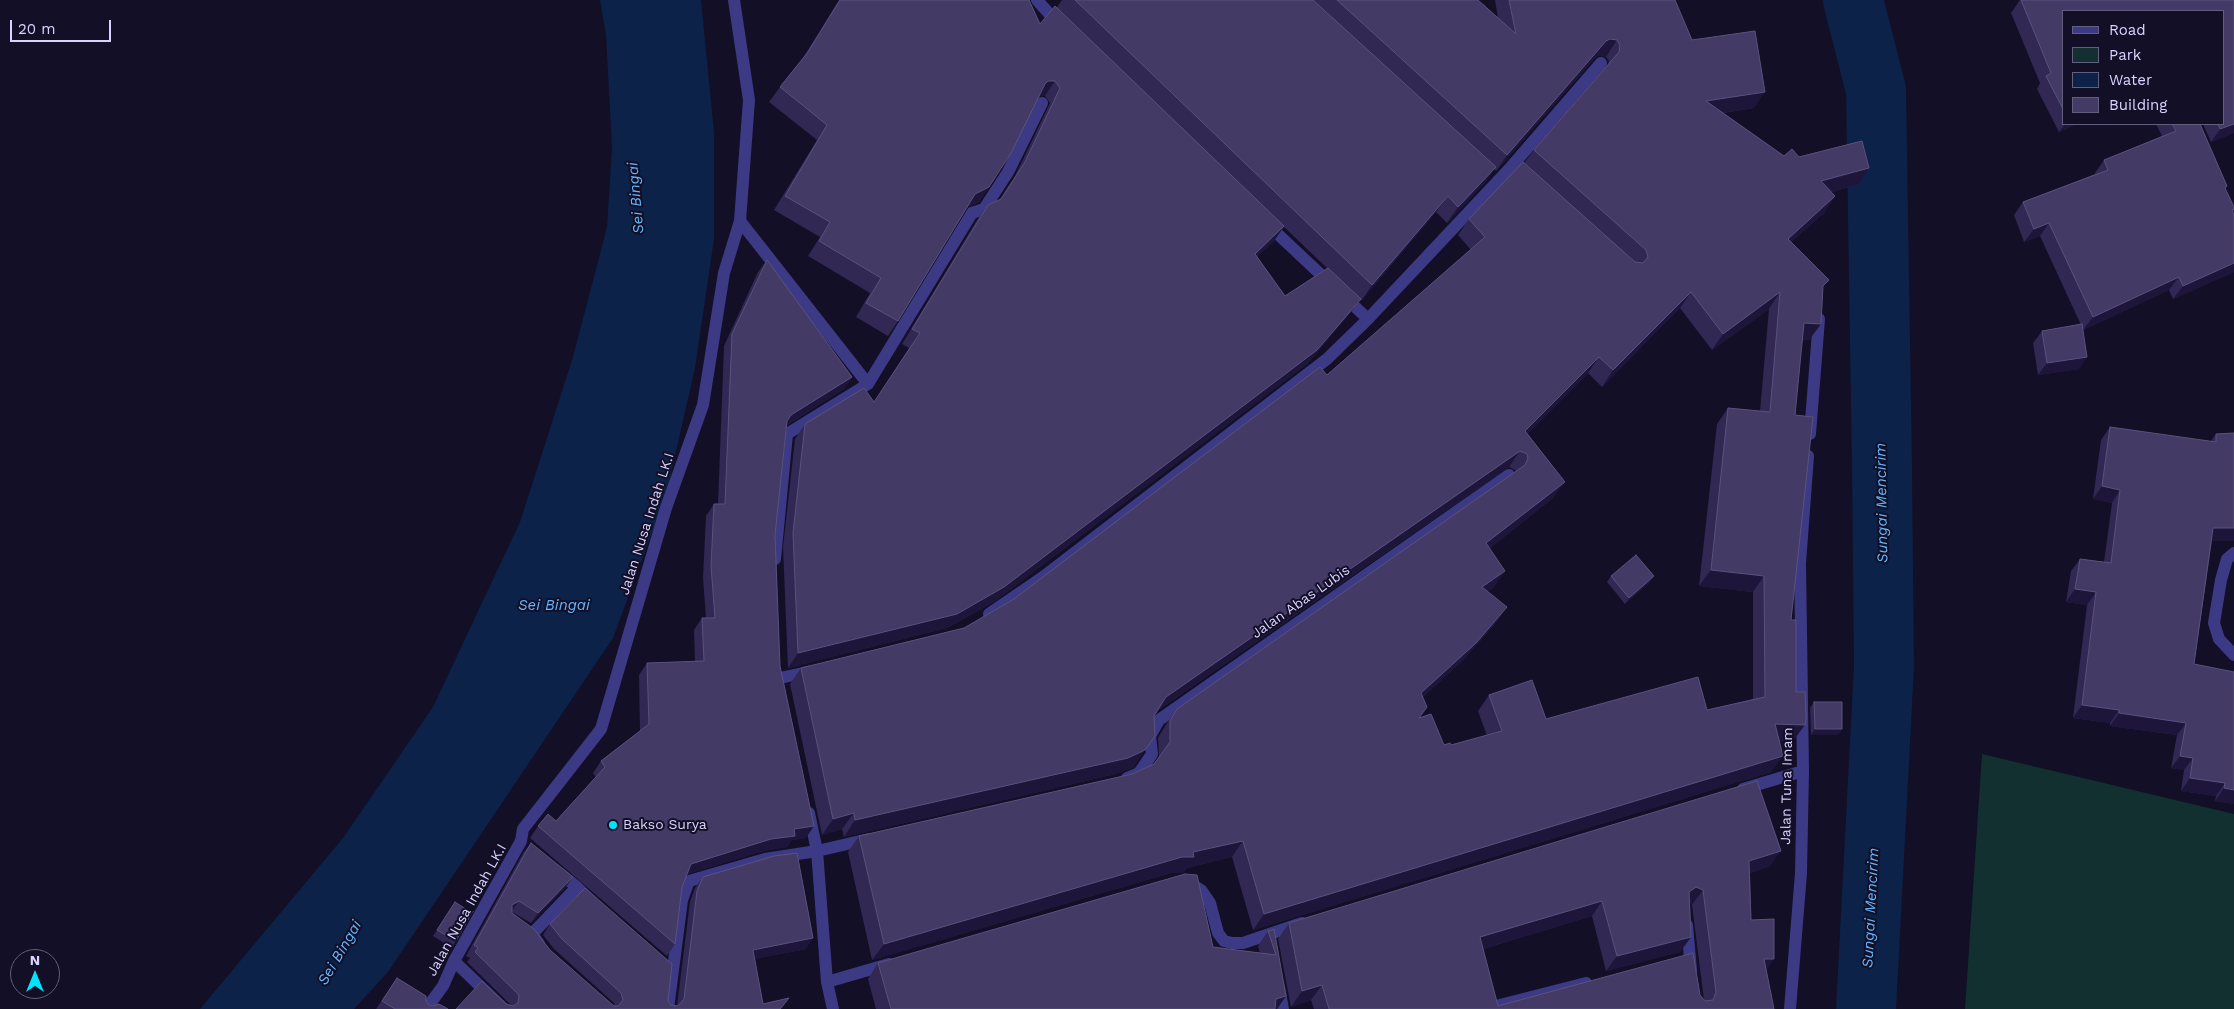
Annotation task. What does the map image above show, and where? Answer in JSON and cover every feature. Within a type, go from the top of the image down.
[{"type":"street","name":"Jalan Nusa Indah LK.I","points":[[426,1009],[443,986],[454,961],[525,844],[523,829],[601,729],[666,508],[703,405],[724,273],[740,222],[749,100],[734,0]]},
{"type":"street","points":[[1037,0],[1072,38]]},
{"type":"street","points":[[974,622],[998,609],[1043,577],[1327,359],[1368,319],[1492,178],[1511,167],[1601,63]]},
{"type":"street","points":[[776,575],[775,547],[787,434],[868,384],[972,212],[984,209],[1008,172],[1042,103]]},
{"type":"street","points":[[1511,167],[1533,187]]},
{"type":"street","points":[[1260,217],[1368,319]]},
{"type":"street","points":[[740,222],[868,384]]},
{"type":"street","name":"Jalan Tuna Imam","points":[[1790,1009],[1801,873],[1804,771],[1800,564],[1819,319]]},
{"type":"street","name":"Jalan Abas Lubis","points":[[1119,782],[1139,773],[1152,754],[1150,736],[1159,720],[1509,475]]},
{"type":"street","points":[[2234,553],[2227,559],[2221,580],[2214,623],[2219,639],[2234,655]]},
{"type":"street","points":[[781,678],[828,667]]},
{"type":"street","points":[[1727,794],[1804,771]]},
{"type":"street","points":[[807,803],[817,851],[827,982],[834,1009]]},
{"type":"street","points":[[668,1009],[682,900],[689,881],[765,859],[817,851],[886,836]]},
{"type":"street","points":[[549,864],[577,886],[602,912]]},
{"type":"street","points":[[1173,882],[1190,882],[1201,890],[1210,903],[1218,933],[1224,941],[1243,943],[1316,918]]},
{"type":"street","points":[[532,934],[577,886]]},
{"type":"street","points":[[1686,910],[1684,959],[1693,984]]},
{"type":"street","points":[[518,925],[532,934],[548,955]]},
{"type":"street","points":[[1269,933],[1272,951]]},
{"type":"street","points":[[658,960],[673,972]]},
{"type":"street","points":[[454,961],[504,1009]]},
{"type":"street","points":[[827,982],[902,961]]},
{"type":"street","points":[[1277,978],[1283,1009]]},
{"type":"street","points":[[1496,1006],[1561,988],[1596,981]]},
{"type":"green space","points":[[1982,754],[2234,814],[2234,1009],[1965,1009]]},
{"type":"water","name":"Sei Bingai","points":[[600,0],[701,0],[714,132],[714,239],[695,368],[666,495],[613,638],[388,972],[354,1009],[200,1009],[343,838],[433,707],[520,522],[573,357],[607,227],[612,148],[606,35]]},
{"type":"building","points":[[840,0],[1029,0],[1040,24],[1055,6],[1284,226],[1255,254],[1285,296],[1328,268],[1361,299],[1317,350],[1004,587],[957,614],[798,653],[793,533],[805,424],[864,388],[874,402],[920,333],[912,329],[988,205],[1001,199],[1025,162],[1060,88],[1055,81],[1048,81],[1045,84],[1011,153],[989,187],[975,194],[898,321],[866,303],[881,278],[819,241],[830,222],[785,196],[827,125],[780,87],[808,52]]},
{"type":"building","points":[[1075,0],[1313,0],[1496,167],[1458,207],[1448,196],[1372,285]]},
{"type":"building","points":[[1337,0],[1478,0],[1516,34],[1509,0],[1675,0],[1692,40],[1755,31],[1765,92],[1706,101],[1784,156],[1792,149],[1799,157],[1862,141],[1869,168],[1821,181],[1835,196],[1788,239],[1829,280],[1823,286],[1821,324],[1804,323],[1795,415],[1813,417],[1791,620],[1796,620],[1796,692],[1805,692],[1806,719],[1805,725],[1775,724],[1783,756],[1264,914],[1243,841],[1193,852],[1194,857],[1182,857],[884,944],[859,836],[1132,774],[1154,764],[1170,742],[1170,721],[1177,709],[1525,465],[1528,458],[1527,454],[1520,451],[1166,697],[1154,716],[1155,736],[1145,750],[1128,758],[855,820],[854,813],[833,819],[801,668],[964,628],[1014,599],[1320,367],[1327,375],[1485,237],[1469,219],[1523,162],[1635,262],[1643,263],[1648,257],[1646,250],[1534,150],[1619,52],[1620,45],[1617,40],[1610,39],[1606,41],[1507,155]],"holes":[[[1691,292],[1723,334],[1780,292],[1770,412],[1728,408],[1711,570],[1764,576],[1765,697],[1707,710],[1698,677],[1546,719],[1532,680],[1489,695],[1502,731],[1451,745],[1450,743],[1444,745],[1431,714],[1419,718],[1427,707],[1421,693],[1476,643],[1507,607],[1482,587],[1505,571],[1486,543],[1565,482],[1525,431],[1599,357],[1613,370]]]},
{"type":"building","points":[[2021,0],[2234,0],[2234,124],[2220,129],[2218,125],[2224,125],[2224,10],[2062,10],[2062,107],[2046,76],[2051,73]]},
{"type":"building","points":[[2173,125],[2200,125],[2234,207],[2232,210],[2234,215],[2234,263],[2183,286],[2179,277],[2093,317],[2049,223],[2034,229],[2023,202],[2108,170],[2104,160],[2176,131]]},
{"type":"building","points":[[767,260],[852,377],[791,415],[787,421],[775,535],[780,666],[814,826],[794,829],[795,836],[771,839],[691,864],[682,887],[675,944],[538,826],[548,814],[556,821],[605,767],[601,761],[649,724],[647,663],[704,661],[702,618],[715,618],[711,566],[714,504],[725,504],[732,334]]},
{"type":"building","points":[[2082,324],[2087,357],[2047,363],[2042,331]]},
{"type":"building","points":[[2110,427],[2216,442],[2216,434],[2234,433],[2234,528],[2213,528],[2194,664],[2234,672],[2234,790],[2224,788],[2225,783],[2190,778],[2193,758],[2180,756],[2186,723],[2119,713],[2119,710],[2082,705],[2096,592],[2075,589],[2080,559],[2111,563],[2120,490],[2102,486]]},
{"type":"building","points":[[1636,555],[1654,576],[1629,598],[1611,576]]},
{"type":"building","points":[[1814,702],[1842,702],[1842,729],[1815,729]]},
{"type":"building","points":[[1757,781],[1781,851],[1749,861],[1751,920],[1774,919],[1774,959],[1764,959],[1774,1009],[1329,1009],[1322,985],[1302,991],[1289,923]],"holes":[[[1696,887],[1703,890],[1716,992],[1713,1000],[1705,1001],[1700,995],[1693,953],[1498,1006],[1480,937],[1602,901],[1617,956],[1691,937],[1689,892]]]},
{"type":"building","points":[[531,843],[573,877],[538,913],[519,901],[512,905],[512,913],[534,929],[550,950],[614,1006],[618,1006],[623,1000],[621,993],[562,939],[550,924],[585,888],[672,964],[668,1001],[671,1005],[678,1006],[684,999],[697,891],[703,877],[774,856],[797,853],[813,938],[753,950],[763,1004],[789,998],[780,1009],[456,1009],[482,981],[506,1004],[513,1006],[518,1003],[519,996],[517,993],[475,952],[478,948],[474,945]]},
{"type":"building","points":[[1185,874],[1197,875],[1213,947],[1276,955],[1268,931],[1274,929],[1286,996],[1276,999],[1275,1009],[891,1009],[878,963]]},
{"type":"building","points":[[455,902],[472,913],[456,941],[437,930]]},
{"type":"building","points":[[397,978],[426,996],[426,1001],[429,1005],[439,1004],[448,1009],[395,1009],[382,1001]]},
{"type":"waterway","name":"Sungai Mencirim","points":[[1853,0],[1876,90],[1882,468],[1884,666],[1866,1009]]},
{"type":"place","name":"Bakso Surya","points":[[613,825]]}]
